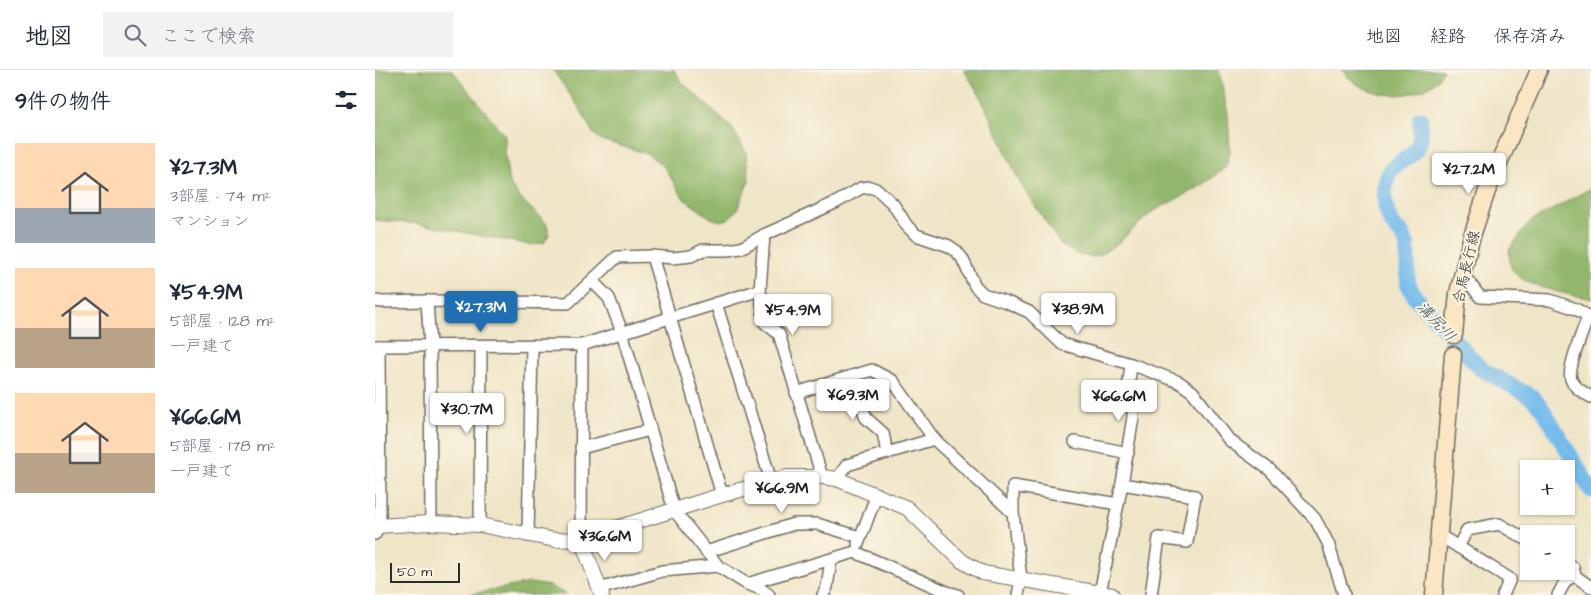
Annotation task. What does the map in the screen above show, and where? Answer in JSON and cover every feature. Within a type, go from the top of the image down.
[{"type":"main road","name":"合馬長行線","points":[[1454,335],[1457,293],[1471,239],[1487,191],[1539,70]]},
{"type":"main road","name":"合馬長行線","points":[[1434,595],[1453,355]]},
{"type":"street","points":[[375,301],[568,303],[617,256],[673,258],[691,256],[703,250],[741,248],[764,235],[837,202],[861,188],[870,187],[878,190],[893,204],[907,226],[916,235],[949,246],[956,251],[962,258],[975,286],[983,294],[1029,312],[1062,344],[1131,364],[1179,382],[1193,392],[1229,440],[1270,470],[1315,519],[1327,543],[1344,595]]},
{"type":"street","points":[[764,235],[760,290],[765,324],[779,334],[822,477]]},
{"type":"street","points":[[652,256],[722,495]]},
{"type":"street","points":[[1462,273],[1480,297],[1550,300],[1576,309],[1588,316],[1580,342],[1571,362],[1571,379],[1580,391],[1591,397]]},
{"type":"street","points":[[592,281],[609,298],[622,332],[674,510],[718,566],[769,595]]},
{"type":"street","points":[[760,290],[582,345],[377,346],[377,528],[431,524],[480,524],[528,536],[555,540],[581,539],[771,481],[787,477],[822,477],[837,479],[907,508],[963,561],[983,573],[1021,579],[1073,592],[1106,594],[1118,504],[1123,484],[1133,417],[1133,400],[1128,390],[1131,364]]},
{"type":"street","points":[[427,301],[430,346],[431,524]]},
{"type":"street","points":[[716,303],[771,481]]},
{"type":"street","name":"合馬長行線","points":[[1453,355],[1454,335]]},
{"type":"street","points":[[582,345],[581,539],[601,592],[662,571],[718,566]]},
{"type":"street","points":[[480,524],[481,346]]},
{"type":"street","points":[[528,536],[532,346]]},
{"type":"street","points":[[796,393],[872,370],[893,381],[934,439],[1013,513]]},
{"type":"street","points":[[852,376],[866,418],[883,433],[887,453]]},
{"type":"street","points":[[581,448],[650,430]]},
{"type":"street","points":[[837,479],[847,465],[934,439]]},
{"type":"street","points":[[1075,442],[1128,453]]},
{"type":"street","points":[[1123,484],[1195,496],[1187,542],[1159,538],[1151,595]]},
{"type":"street","points":[[1018,595],[1021,579],[1013,513],[1013,486],[1118,504]]},
{"type":"street","points":[[855,552],[877,494]]},
{"type":"street","points":[[706,552],[794,524],[817,524],[861,537]]},
{"type":"street","points":[[1458,547],[1467,530],[1499,524],[1520,536]]},
{"type":"street","points":[[1439,535],[1510,579],[1503,595]]},
{"type":"street","points":[[747,584],[855,552],[957,595]]},
{"type":"street","points":[[823,595],[827,586],[831,560]]},
{"type":"street","points":[[1575,576],[1591,587]]},
{"type":"street","points":[[1557,595],[1566,580]]},
{"type":"green space","points":[[375,70],[452,70],[505,136],[505,154],[511,186],[520,198],[547,224],[549,234],[544,243],[530,245],[420,224],[375,220]]},
{"type":"green space","points":[[553,70],[674,70],[683,83],[732,128],[746,152],[749,180],[737,210],[728,219],[720,221],[711,218],[684,199],[664,167],[648,154],[601,140],[593,133],[580,109]]},
{"type":"green space","points":[[964,70],[1219,70],[1228,114],[1230,152],[1226,167],[1203,185],[1152,212],[1119,242],[1100,255],[1091,257],[1077,254],[1061,245],[1020,183],[979,94]]},
{"type":"green space","points":[[1342,70],[1443,70],[1435,82],[1423,89],[1398,95],[1385,94],[1361,86],[1350,79]]},
{"type":"green space","points":[[1591,188],[1591,299],[1536,286],[1518,276],[1511,267],[1509,250],[1530,222]]},
{"type":"green space","points":[[530,583],[550,586],[567,595],[466,595]]},
{"type":"waterway","name":"溝尻川","points":[[1420,119],[1420,142],[1413,153],[1392,169],[1388,175],[1385,193],[1385,202],[1390,221],[1401,232],[1407,245],[1408,284],[1415,297],[1481,369],[1534,399],[1544,411],[1591,490]]}]
